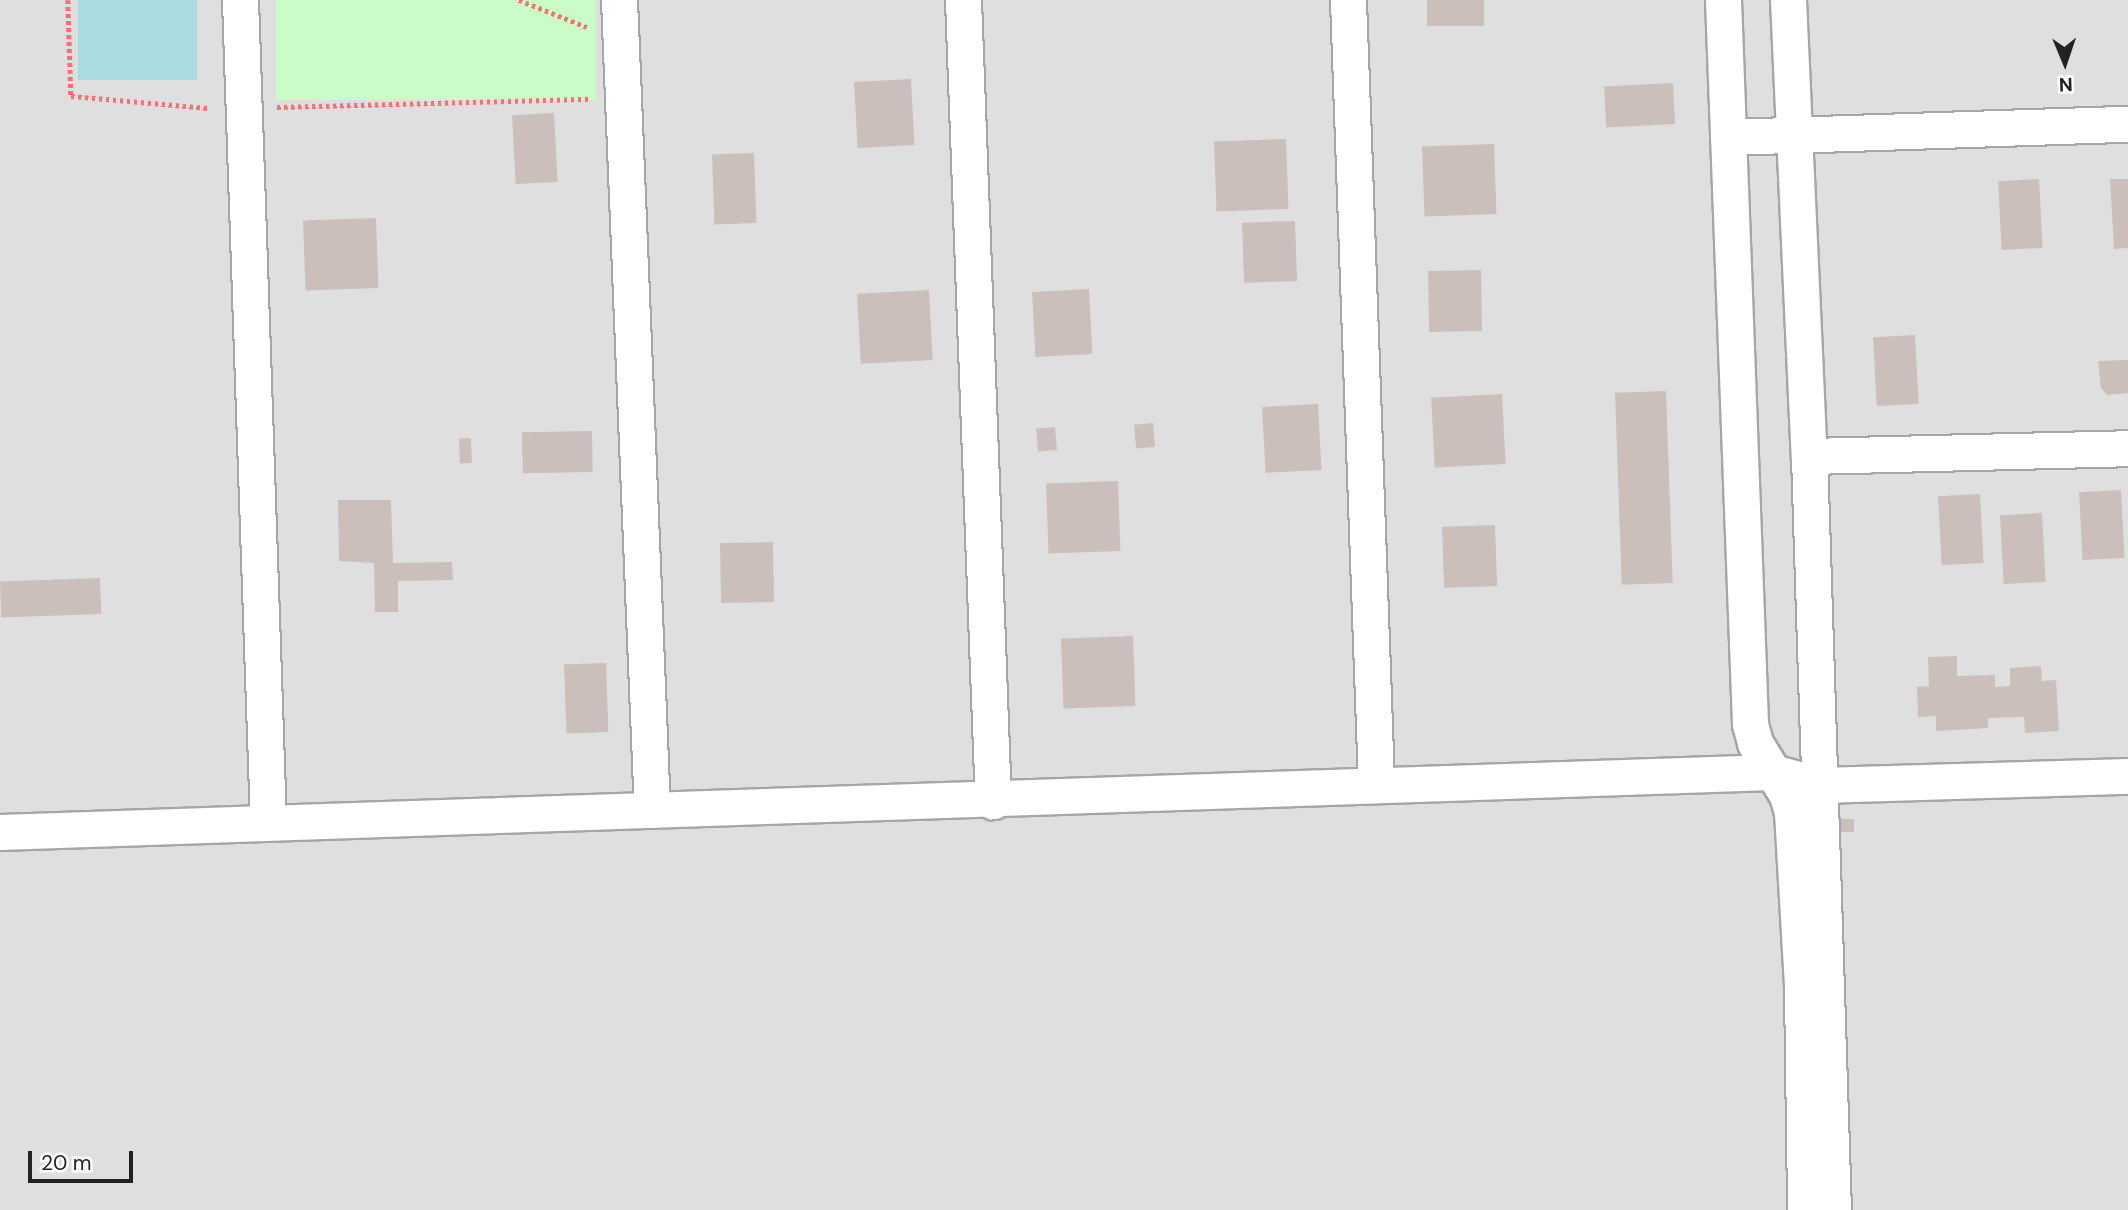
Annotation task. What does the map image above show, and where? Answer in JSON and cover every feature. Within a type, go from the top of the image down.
[{"type":"street","points":[[240,0],[268,823]]},
{"type":"street","points":[[619,0],[652,810]]},
{"type":"street","points":[[963,0],[993,801]]},
{"type":"street","points":[[1348,0],[1376,783]]},
{"type":"street","points":[[1723,0],[1750,724],[1755,743],[1792,812],[1802,988],[1805,1210]]},
{"type":"street","points":[[1788,0],[1792,135],[1809,456],[1833,1210]]},
{"type":"street","points":[[1728,137],[2128,124]]},
{"type":"street","points":[[1809,456],[2128,448]]},
{"type":"street","points":[[0,832],[993,801],[1376,783],[1772,772],[1821,785],[2128,776]]},
{"type":"path","points":[[68,0],[71,96],[245,108],[598,99]]},
{"type":"path","points":[[519,0],[598,31]]},
{"type":"shaded area","points":[[0,0],[2128,0],[2128,1210],[0,1210]]},
{"type":"green space","points":[[276,0],[596,0],[596,100],[276,100]]},
{"type":"water","points":[[78,0],[197,0],[197,80],[78,80]]},
{"type":"building","points":[[1427,0],[1484,0],[1484,26],[1427,26]]},
{"type":"building","points":[[911,79],[914,145],[858,148],[854,82]]},
{"type":"building","points":[[1673,83],[1675,124],[1606,128],[1604,87]]},
{"type":"building","points":[[554,113],[558,182],[516,184],[512,115]]},
{"type":"building","points":[[1286,139],[1288,209],[1216,211],[1214,142]]},
{"type":"building","points":[[1494,144],[1496,214],[1424,216],[1422,147]]},
{"type":"building","points":[[754,153],[756,223],[714,224],[712,154]]},
{"type":"building","points":[[2039,179],[2043,248],[2002,250],[1998,181]]},
{"type":"building","points":[[2110,179],[2128,179],[2128,248],[2114,249]]},
{"type":"building","points":[[376,218],[378,288],[305,291],[303,221]]},
{"type":"building","points":[[1295,221],[1297,281],[1244,283],[1242,223]]},
{"type":"building","points":[[1481,270],[1482,331],[1429,332],[1428,271]]},
{"type":"building","points":[[1089,289],[1092,354],[1035,357],[1032,292]]},
{"type":"building","points":[[929,290],[933,360],[861,364],[857,294]]},
{"type":"building","points":[[1915,335],[1919,404],[1877,406],[1873,337]]},
{"type":"building","points":[[2128,360],[2128,393],[2107,395],[2101,388],[2098,361]]},
{"type":"building","points":[[1666,391],[1673,583],[1622,585],[1615,393]]},
{"type":"building","points":[[1502,394],[1506,464],[1435,468],[1431,398]]},
{"type":"building","points":[[1318,404],[1321,470],[1266,473],[1262,407]]},
{"type":"building","points":[[1153,423],[1155,447],[1136,449],[1134,425]]},
{"type":"building","points":[[1055,427],[1057,450],[1038,452],[1036,429]]},
{"type":"building","points":[[592,431],[593,472],[523,473],[522,432]]},
{"type":"building","points":[[459,438],[471,438],[472,463],[460,463]]},
{"type":"building","points":[[1118,481],[1120,551],[1048,553],[1046,484]]},
{"type":"building","points":[[2121,490],[2125,558],[2083,560],[2079,492]]},
{"type":"building","points":[[1980,494],[1984,563],[1942,565],[1938,496]]},
{"type":"building","points":[[338,500],[391,500],[393,563],[452,562],[453,580],[398,581],[398,612],[375,612],[374,563],[339,561]]},
{"type":"building","points":[[2042,513],[2046,582],[2004,584],[2000,515]]},
{"type":"building","points":[[1495,525],[1497,586],[1444,588],[1442,527]]},
{"type":"building","points":[[773,542],[774,602],[721,603],[720,543]]},
{"type":"building","points":[[100,578],[101,614],[1,617],[0,581]]},
{"type":"building","points":[[1133,636],[1135,706],[1063,708],[1061,639]]},
{"type":"building","points":[[1957,656],[1957,676],[1995,675],[1995,687],[2010,686],[2010,668],[2041,666],[2042,681],[2056,680],[2059,731],[2025,733],[2024,717],[1988,718],[1988,728],[1936,731],[1936,716],[1918,717],[1917,687],[1929,686],[1928,657]]},
{"type":"building","points":[[606,663],[608,732],[566,733],[564,664]]},
{"type":"building","points":[[1840,819],[1854,819],[1854,832],[1840,832]]}]
